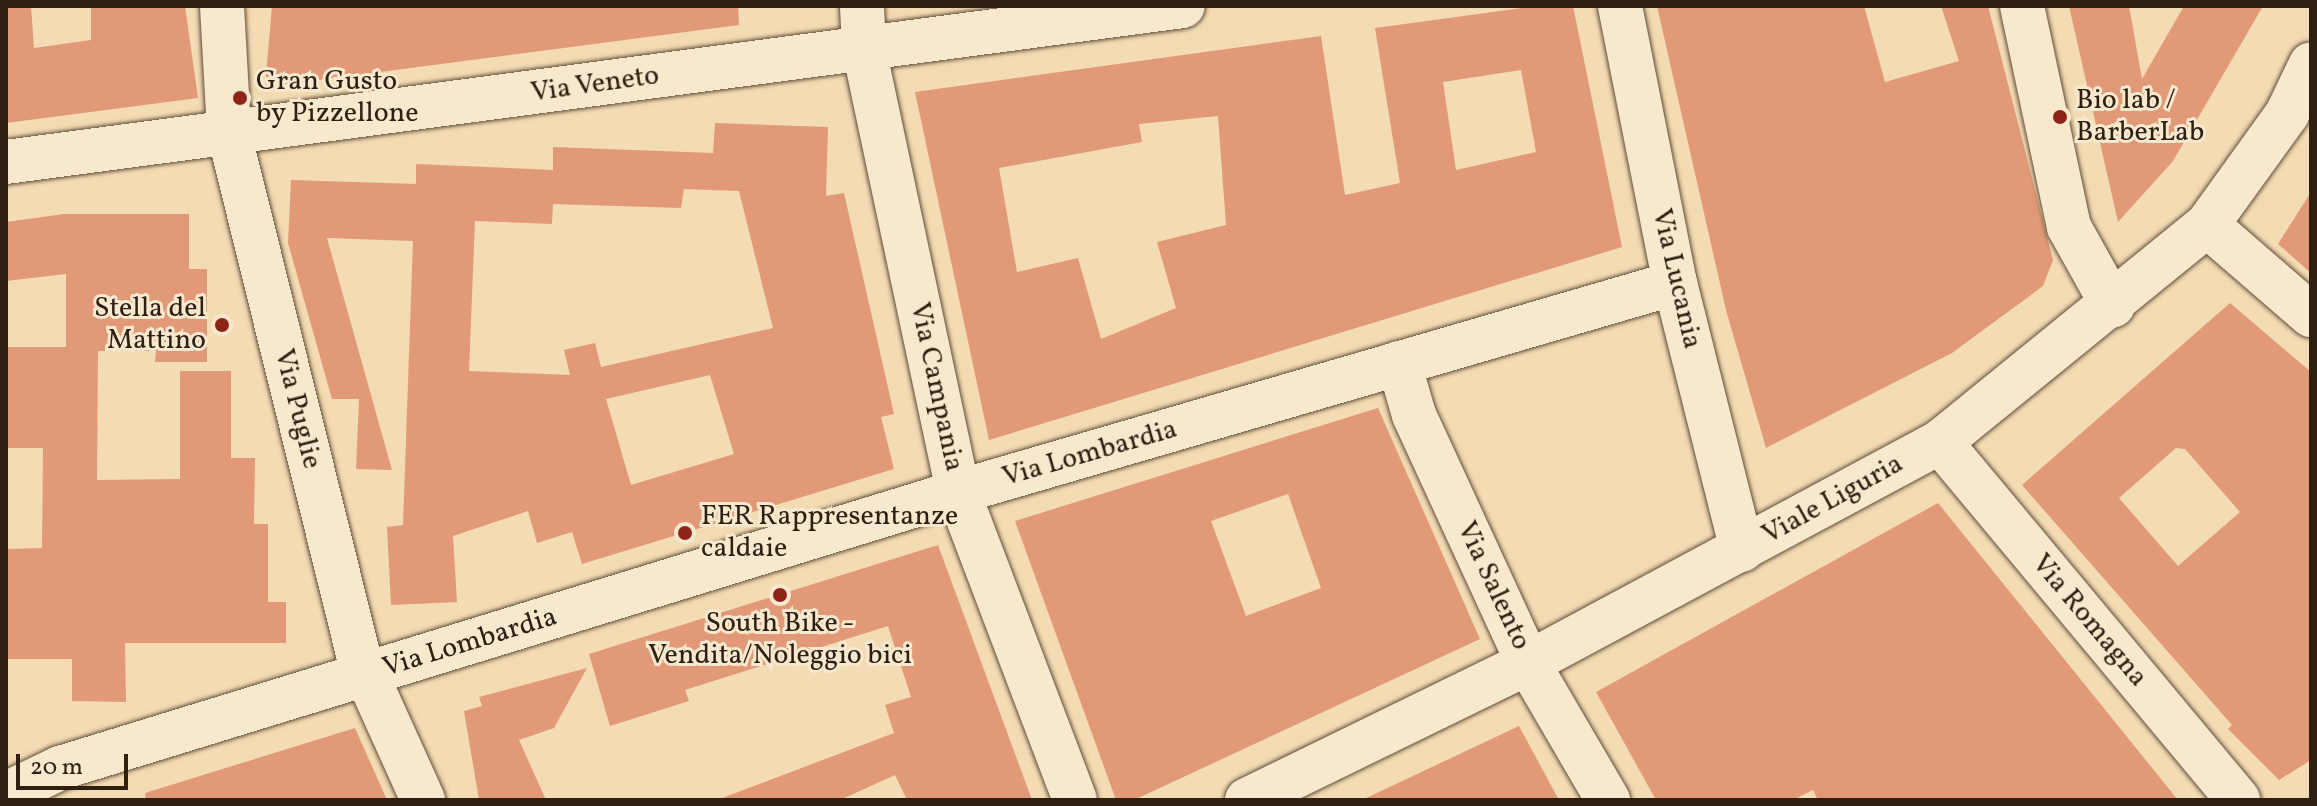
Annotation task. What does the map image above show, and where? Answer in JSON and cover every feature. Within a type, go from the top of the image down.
[{"type":"street","name":"Via Puglie","points":[[222,6],[229,133],[363,675],[423,800]]},
{"type":"street","name":"Via Campania","points":[[862,6],[864,49],[958,492],[1075,800]]},
{"type":"street","name":"Via Veneto","points":[[6,162],[1183,6]]},
{"type":"street","name":"Via Lucania","points":[[1620,6],[1675,283],[1742,550]]},
{"type":"street","points":[[2022,6],[2069,227],[2113,306]]},
{"type":"street","name":"Viale Liguria","points":[[1247,800],[1528,663],[1940,442],[2113,306],[2207,225],[2287,114],[2311,64]]},
{"type":"street","points":[[2207,225],[2311,315]]},
{"type":"street","name":"Via Lombardia","points":[[6,794],[60,768],[958,492],[1675,283]]},
{"type":"street","name":"Via Salento","points":[[1399,363],[1414,415],[1528,663],[1608,800]]},
{"type":"street","name":"Via Romagna","points":[[1940,442],[2238,800]]},
{"type":"building","points":[[6,6],[31,6],[34,48],[91,40],[91,6],[185,6],[198,98],[6,123]]},
{"type":"building","points":[[272,6],[738,6],[739,25],[265,87]]},
{"type":"building","points":[[1537,6],[1573,6],[1622,247],[989,440],[915,92],[1321,36],[1345,195],[1400,183],[1375,28]],"holes":[[[1521,70],[1536,152],[1456,170],[1443,82]],[[1218,116],[1226,225],[1157,242],[1176,308],[1101,339],[1078,258],[1017,272],[999,168],[1142,142],[1139,124]]]},
{"type":"building","points":[[1657,6],[1864,6],[1885,82],[1959,61],[1941,6],[1988,6],[2053,260],[2043,286],[1952,353],[1766,448],[1726,310]]},
{"type":"building","points":[[2069,6],[2129,6],[2142,79],[2184,6],[2263,6],[2173,161],[2118,222]]},
{"type":"building","points":[[715,123],[828,127],[826,196],[844,193],[894,414],[881,417],[894,469],[582,564],[572,532],[537,543],[528,511],[453,536],[457,602],[391,605],[387,527],[403,525],[413,241],[327,238],[392,470],[356,469],[359,399],[332,399],[288,243],[291,180],[416,184],[416,164],[553,170],[553,147],[713,153]],"holes":[[[684,189],[739,191],[773,328],[601,367],[595,343],[564,350],[570,375],[469,371],[475,221],[552,224],[553,204],[681,208]],[[710,375],[734,454],[631,485],[606,399]]]},
{"type":"building","points":[[2311,192],[2311,273],[2278,244]]},
{"type":"building","points":[[64,214],[189,214],[189,269],[207,269],[207,362],[155,362],[156,351],[98,351],[97,480],[180,479],[180,371],[231,371],[231,458],[255,458],[254,524],[268,524],[268,602],[286,602],[286,643],[125,643],[126,702],[72,701],[72,659],[6,659],[6,549],[42,548],[43,448],[6,448],[6,347],[66,347],[66,274],[6,281],[6,222]]},
{"type":"building","points":[[2230,303],[2311,372],[2311,760],[2279,780],[2228,729],[2232,725],[2022,485]],"holes":[[[2176,448],[2185,449],[2240,512],[2178,566],[2119,498]]]},
{"type":"building","points":[[1378,408],[1480,639],[1134,800],[1116,800],[1015,521]],"holes":[[[1288,494],[1321,588],[1246,616],[1211,521]]]},
{"type":"building","points":[[1938,503],[2178,800],[1818,800],[1813,790],[1793,800],[1656,800],[1596,692]]},
{"type":"building","points":[[938,545],[1032,800],[907,800],[895,775],[840,800],[717,800],[894,733],[885,705],[911,697],[888,626],[685,690],[689,701],[610,726],[589,654]]},
{"type":"building","points":[[587,668],[554,728],[519,740],[546,800],[479,800],[464,711],[482,706],[479,697]]},
{"type":"building","points":[[1519,726],[1559,800],[1362,800]]},
{"type":"building","points":[[355,728],[387,800],[146,800],[145,793]]},
{"type":"place","name":"Gran Gusto by Pizzellone","points":[[240,98]]},
{"type":"place","name":"Bio lab / BarberLab","points":[[2060,117]]},
{"type":"place","name":"Stella del Mattino","points":[[222,325]]},
{"type":"place","name":"FER Rappresentanze caldaie","points":[[685,533]]},
{"type":"place","name":"South Bike - Vendita/Noleggio bici","points":[[780,595]]}]
